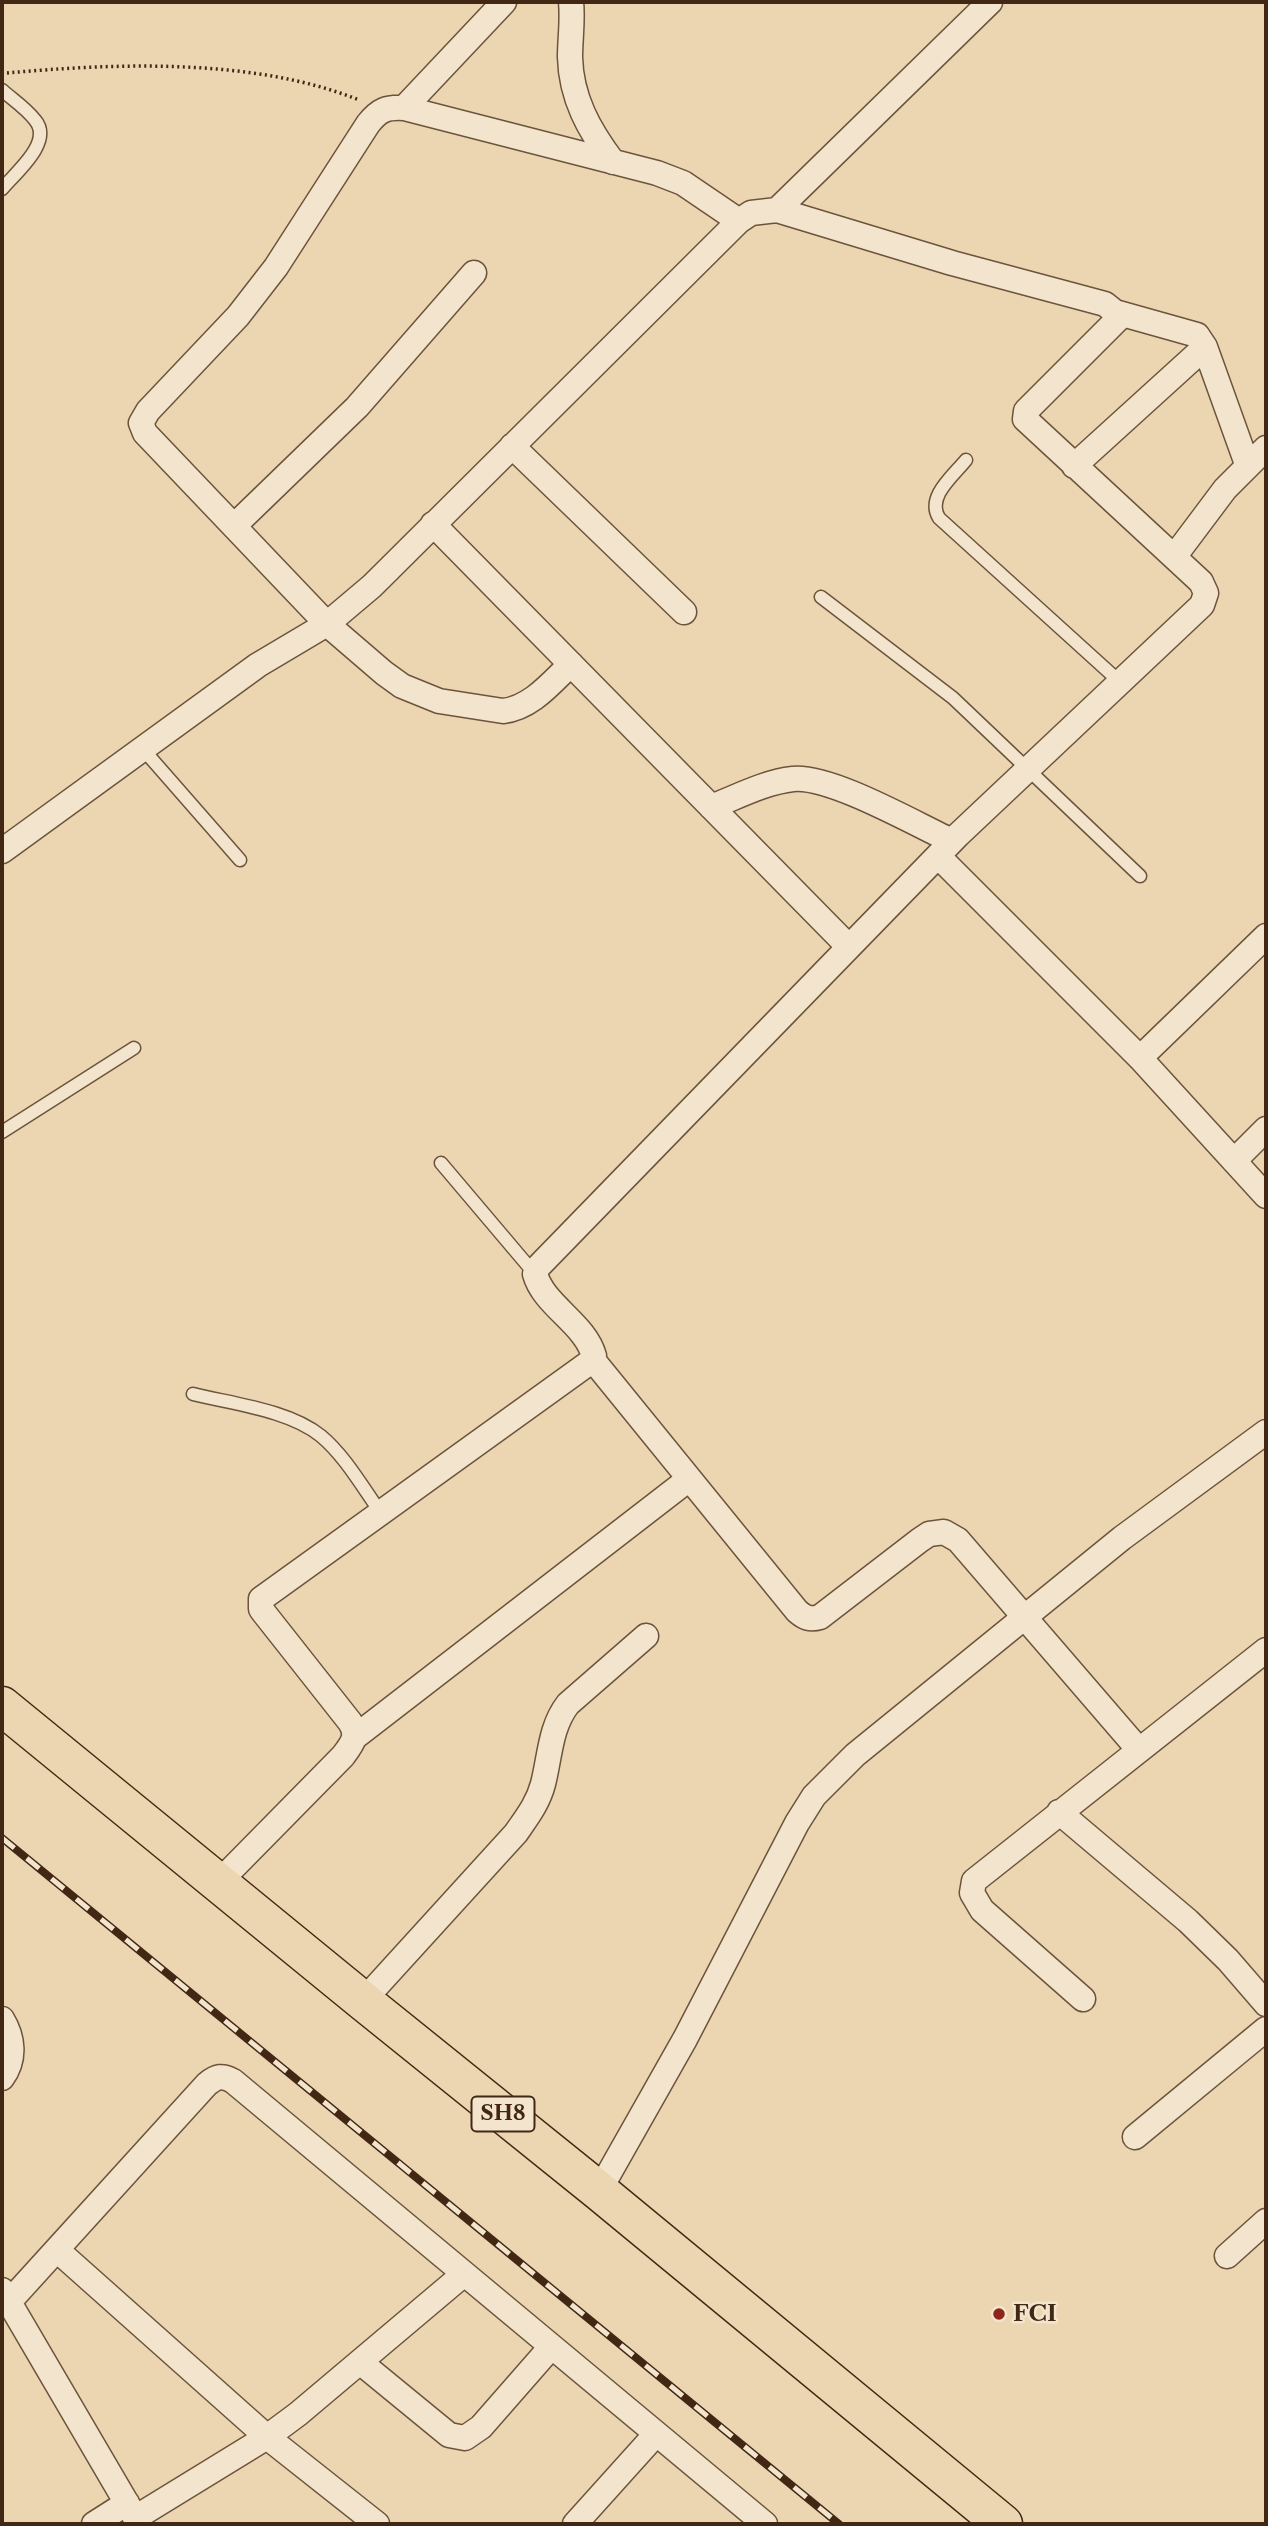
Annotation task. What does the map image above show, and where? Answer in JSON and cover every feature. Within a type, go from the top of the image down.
[{"type":"main road","name":"SH8","points":[[2,1706],[599,2191],[1003,2524]]},
{"type":"street","points":[[504,2],[393,109],[368,124],[276,267],[238,316],[148,411],[141,423],[145,433],[327,624],[402,685],[439,701],[503,711],[513,710],[536,697],[571,664]]},
{"type":"street","points":[[571,2],[570,58],[576,98],[594,136],[613,162]]},
{"type":"street","points":[[777,210],[990,2]]},
{"type":"street","points":[[393,109],[613,162],[683,183],[739,221]]},
{"type":"street","points":[[2,850],[258,665],[327,624],[372,586],[739,221],[751,213],[777,210],[952,263],[1105,304],[1115,312],[1192,332],[1205,347],[1247,464]]},
{"type":"street","points":[[234,526],[357,407],[474,273]]},
{"type":"street","points":[[1115,312],[1116,320],[1112,325],[1025,415],[1028,424],[1201,582],[1206,593],[1202,605],[945,848],[544,1260],[535,1274],[540,1287],[588,1341],[593,1360],[805,1618],[820,1617],[920,1540],[937,1531],[944,1532],[958,1540],[1139,1750]]},
{"type":"street","points":[[1074,466],[1205,347]]},
{"type":"street","points":[[512,446],[684,612]]},
{"type":"street","points":[[1174,558],[1225,489],[1247,464],[1266,448]]},
{"type":"street","points":[[433,524],[849,947]]},
{"type":"street","points":[[711,807],[776,783],[810,779],[837,787],[945,848],[1266,1196]]},
{"type":"street","points":[[1140,1058],[1266,936]]},
{"type":"street","points":[[1234,1161],[1266,1129]]},
{"type":"street","points":[[355,1737],[350,1722],[264,1614],[260,1604],[267,1594],[593,1360]]},
{"type":"street","points":[[599,2191],[685,2039],[797,1823],[814,1796],[855,1755],[1122,1538],[1266,1432]]},
{"type":"street","points":[[218,1883],[343,1756],[355,1737],[689,1479]]},
{"type":"street","points":[[363,2001],[516,1833],[536,1803],[560,1714],[646,1636]]},
{"type":"street","points":[[1083,2000],[982,1910],[972,1893],[974,1881],[1059,1812],[1265,1655]]},
{"type":"street","points":[[1059,1812],[1188,1921],[1228,1960],[1266,2004]]},
{"type":"street","points":[[2,2019],[10,2032],[12,2051],[7,2071],[2,2077]]},
{"type":"street","points":[[1135,2137],[1266,2029]]},
{"type":"street","points":[[134,2515],[5,2296],[57,2250],[208,2084],[216,2077],[224,2076],[759,2522]]},
{"type":"street","points":[[1227,2256],[1266,2221]]},
{"type":"street","points":[[57,2250],[267,2437],[377,2524]]},
{"type":"street","points":[[94,2524],[134,2515],[267,2437],[464,2274]]},
{"type":"street","points":[[360,2362],[449,2435],[465,2438],[481,2427],[551,2347]]},
{"type":"street","points":[[575,2524],[656,2434]]},
{"type":"lane","points":[[2,90],[35,119],[40,128],[40,136],[38,145],[2,189]]},
{"type":"lane","points":[[966,460],[937,496],[934,503],[939,518],[1120,682]]},
{"type":"lane","points":[[821,597],[953,698],[1140,876]]},
{"type":"lane","points":[[142,748],[240,860]]},
{"type":"lane","points":[[2,1132],[134,1048]]},
{"type":"lane","points":[[441,1163],[535,1274]]},
{"type":"lane","points":[[193,1394],[288,1418],[305,1425],[322,1437],[336,1452],[381,1513]]},
{"type":"path","points":[[2,73],[81,66],[151,66],[220,71],[291,79],[326,87],[393,109]]},
{"type":"railway","points":[[2,1838],[839,2524]]},
{"type":"place","name":"FCI","points":[[999,2314]]}]
